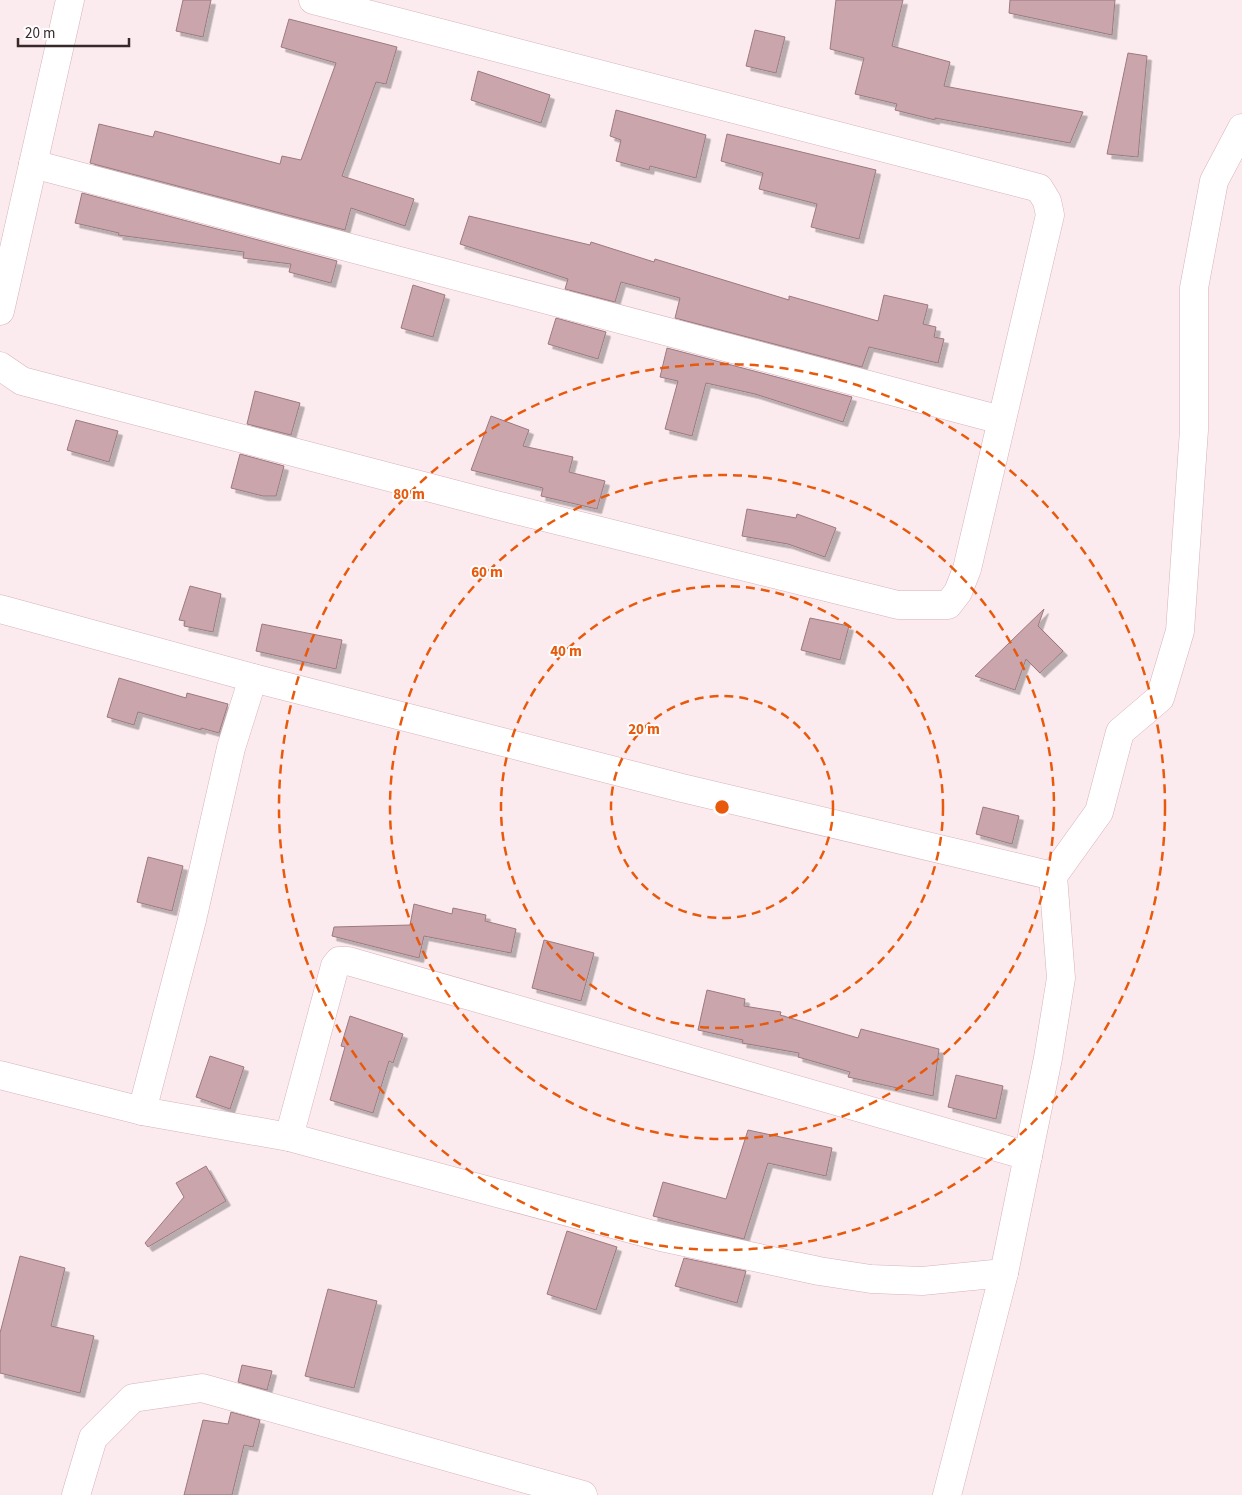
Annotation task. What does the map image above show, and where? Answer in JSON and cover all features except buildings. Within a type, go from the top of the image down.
[{"type":"street","points":[[0,312],[70,0]]},
{"type":"street","points":[[0,366],[22,381],[506,508],[898,606],[948,605],[958,592],[967,569],[1050,215],[1048,201],[1039,188],[313,0]]},
{"type":"street","points":[[948,1495],[1004,1273],[1061,978],[1053,876],[1099,812],[1120,732],[1160,698],[1180,630],[1194,430],[1194,288],[1214,181],[1242,128]]},
{"type":"street","points":[[33,164],[1001,420]]},
{"type":"street","points":[[0,609],[253,678],[682,788],[1053,876]]},
{"type":"street","points":[[142,1111],[192,920],[231,748],[253,678]]},
{"type":"street","points":[[289,1137],[335,966],[339,961],[348,961],[1028,1156]]},
{"type":"street","points":[[0,1075],[142,1111],[289,1137],[661,1237],[819,1272],[871,1279],[922,1281],[1004,1273]]},
{"type":"street","points":[[76,1495],[92,1438],[133,1398],[202,1388],[583,1495]]}]
